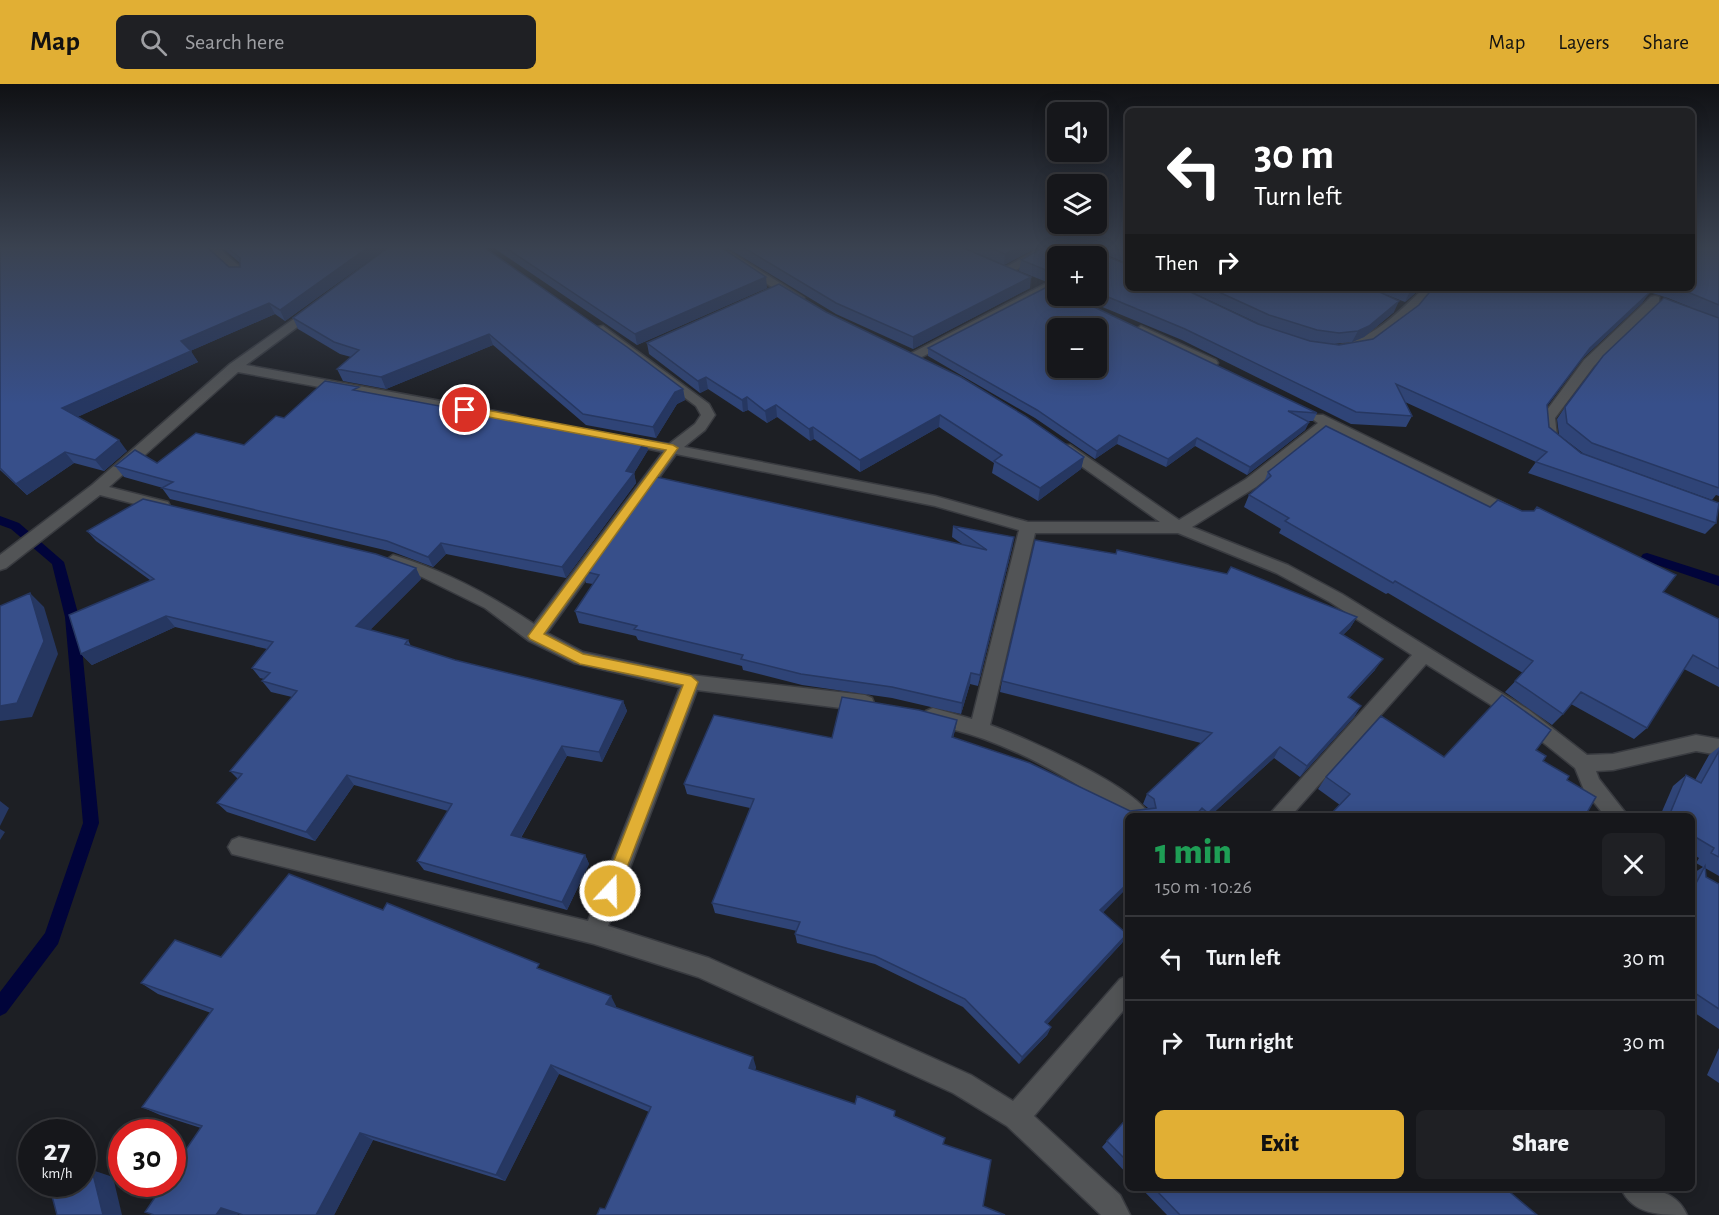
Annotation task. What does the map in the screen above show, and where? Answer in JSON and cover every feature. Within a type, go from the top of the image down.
[{"type":"street","points":[[795,299],[811,306]]},
{"type":"street","points":[[914,356],[1024,299]]},
{"type":"street","points":[[1334,348],[1356,348],[1415,299]]},
{"type":"street","points":[[1569,452],[1550,438],[1548,418],[1589,363],[1660,303],[1650,299]]},
{"type":"street","points":[[0,564],[97,489],[235,367],[321,303]]},
{"type":"street","points":[[535,636],[673,448],[700,427],[708,415],[702,404],[641,350],[587,319]]},
{"type":"street","points":[[1124,322],[1226,371]]},
{"type":"street","points":[[235,367],[534,422]]},
{"type":"street","points":[[1307,412],[1520,517]]},
{"type":"street","points":[[604,435],[935,501],[1028,527],[1179,528],[1251,483],[1327,423]]},
{"type":"street","points":[[1049,437],[1179,528],[1282,569],[1336,598],[1522,715],[1583,763],[1591,784],[1615,813]]},
{"type":"street","points":[[97,489],[185,511]]},
{"type":"street","points":[[979,729],[1028,527]]},
{"type":"street","points":[[374,556],[428,573],[463,590],[491,604],[535,636],[580,658],[691,682],[887,706]]},
{"type":"street","points":[[1281,813],[1425,653]]},
{"type":"street","points":[[594,933],[691,682]]},
{"type":"street","points":[[918,713],[996,734],[1077,773],[1136,813]]},
{"type":"street","points":[[1583,763],[1613,762],[1696,743],[1719,747]]},
{"type":"street","points":[[239,847],[594,933],[701,966],[962,1084],[1016,1117],[1074,1169],[1110,1205],[1116,1215]]},
{"type":"street","points":[[1016,1117],[1125,990]]},
{"type":"street","points":[[1638,1191],[1673,1215]]},
{"type":"building","points":[[0,299],[296,299],[280,310],[269,303],[181,341],[191,351],[62,408],[119,440],[95,460],[65,452],[16,484],[0,468]]},
{"type":"building","points":[[319,299],[558,299],[683,389],[675,392],[653,427],[583,414],[489,334],[381,377],[337,369],[359,350],[334,342],[293,318]]},
{"type":"building","points":[[582,299],[716,299],[635,334]]},
{"type":"building","points":[[746,299],[804,299],[826,312],[961,377],[1025,416],[1084,457],[1040,488],[994,461],[1002,455],[940,415],[860,460],[813,427],[809,429],[776,405],[765,411],[747,397],[742,400],[706,377],[698,381],[647,343]]},
{"type":"building","points":[[829,299],[988,299],[913,337]]},
{"type":"building","points":[[1024,299],[1047,299],[1047,306],[1092,306],[1317,413],[1288,411],[1309,422],[1250,467],[1197,438],[1168,459],[1119,435],[1097,451],[1037,410],[928,348]]},
{"type":"building","points":[[1112,299],[1205,299],[1258,324],[1310,341],[1339,345],[1373,339],[1424,299],[1643,299],[1590,348],[1547,405],[1549,427],[1581,453],[1719,503],[1716,523],[1536,462],[1547,452],[1396,384],[1412,416],[1356,412],[1185,329]]},
{"type":"building","points":[[1234,299],[1394,299],[1399,301],[1369,326],[1358,331],[1339,333],[1317,330],[1269,315]]},
{"type":"building","points":[[1663,299],[1719,318],[1719,488],[1592,443],[1567,423],[1565,407],[1603,356]]},
{"type":"building","points":[[1704,299],[1719,299],[1719,305]]},
{"type":"building","points":[[325,381],[359,387],[353,390],[493,416],[495,413],[646,440],[626,471],[634,473],[562,567],[441,543],[428,557],[387,541],[162,488],[173,482],[115,466],[135,450],[157,463],[196,433],[244,445],[276,416],[284,418]]},
{"type":"building","points":[[1326,426],[1490,507],[1498,500],[1522,511],[1534,511],[1537,507],[1676,575],[1663,592],[1719,619],[1719,669],[1693,655],[1647,728],[1581,692],[1563,714],[1515,681],[1533,661],[1395,581],[1393,583],[1285,521],[1289,518],[1249,495],[1271,476],[1268,472]]},
{"type":"building","points":[[652,476],[987,550],[953,526],[1014,537],[980,675],[971,673],[962,703],[892,687],[801,674],[741,659],[743,655],[634,629],[637,626],[575,611],[599,575],[583,571]]},
{"type":"building","points":[[143,499],[376,554],[416,568],[356,626],[408,640],[405,644],[455,660],[623,701],[599,752],[562,746],[511,835],[585,855],[562,902],[417,861],[452,804],[347,775],[306,832],[217,803],[242,774],[230,771],[297,691],[262,681],[270,673],[252,668],[273,642],[166,616],[81,654],[69,615],[154,579],[87,531]]},
{"type":"building","points":[[1035,540],[1116,554],[1117,550],[1227,574],[1231,567],[1357,617],[1340,633],[1383,659],[1348,697],[1361,706],[1307,766],[1280,747],[1208,813],[1202,808],[1198,813],[1125,813],[1125,886],[1100,910],[1125,932],[1125,936],[1045,1022],[1051,1027],[1022,1057],[965,999],[875,956],[795,934],[800,922],[712,903],[754,799],[684,784],[714,715],[832,738],[842,697],[919,710],[957,720],[952,737],[1030,763],[1130,811],[1156,808],[1154,799],[1147,794],[1212,733],[1002,681]]},
{"type":"building","points":[[30,593],[44,641],[17,703],[0,706],[0,606]]},
{"type":"building","points":[[1502,695],[1551,730],[1536,750],[1546,756],[1543,761],[1569,776],[1567,780],[1596,797],[1587,813],[1332,813],[1350,794],[1326,777],[1381,716],[1444,757]]},
{"type":"building","points":[[1719,751],[1719,857],[1711,853],[1714,848],[1695,837],[1695,813],[1670,813],[1686,775],[1701,783]]},
{"type":"building","points":[[1705,866],[1706,877],[1719,884],[1719,1009],[1695,993],[1695,885]]},
{"type":"building","points":[[289,874],[383,910],[387,903],[539,964],[537,968],[611,996],[606,1004],[753,1057],[749,1068],[855,1104],[857,1096],[895,1111],[894,1116],[945,1138],[943,1144],[991,1160],[983,1206],[1005,1215],[597,1215],[600,1208],[605,1209],[651,1107],[551,1065],[496,1175],[360,1133],[316,1215],[243,1215],[221,1208],[216,1215],[154,1215],[145,1212],[155,1197],[186,1197],[186,1149],[202,1126],[186,1119],[142,1107],[213,1009],[141,983],[175,940],[221,957]]},
{"type":"building","points":[[1125,1120],[1125,1159],[1107,1141]]},
{"type":"building","points":[[96,1186],[103,1215],[57,1215],[52,1197],[96,1197]]},
{"type":"building","points":[[1157,1191],[1509,1191],[1537,1215],[1180,1215]]},
{"type":"waterway","points":[[0,520],[15,526],[58,562],[72,617],[91,823],[52,938],[0,1007]]},
{"type":"waterway","points":[[1647,557],[1719,581]]},
{"type":"route","points":[[465,410],[673,448],[535,636],[580,658],[691,682],[610,891]]}]
